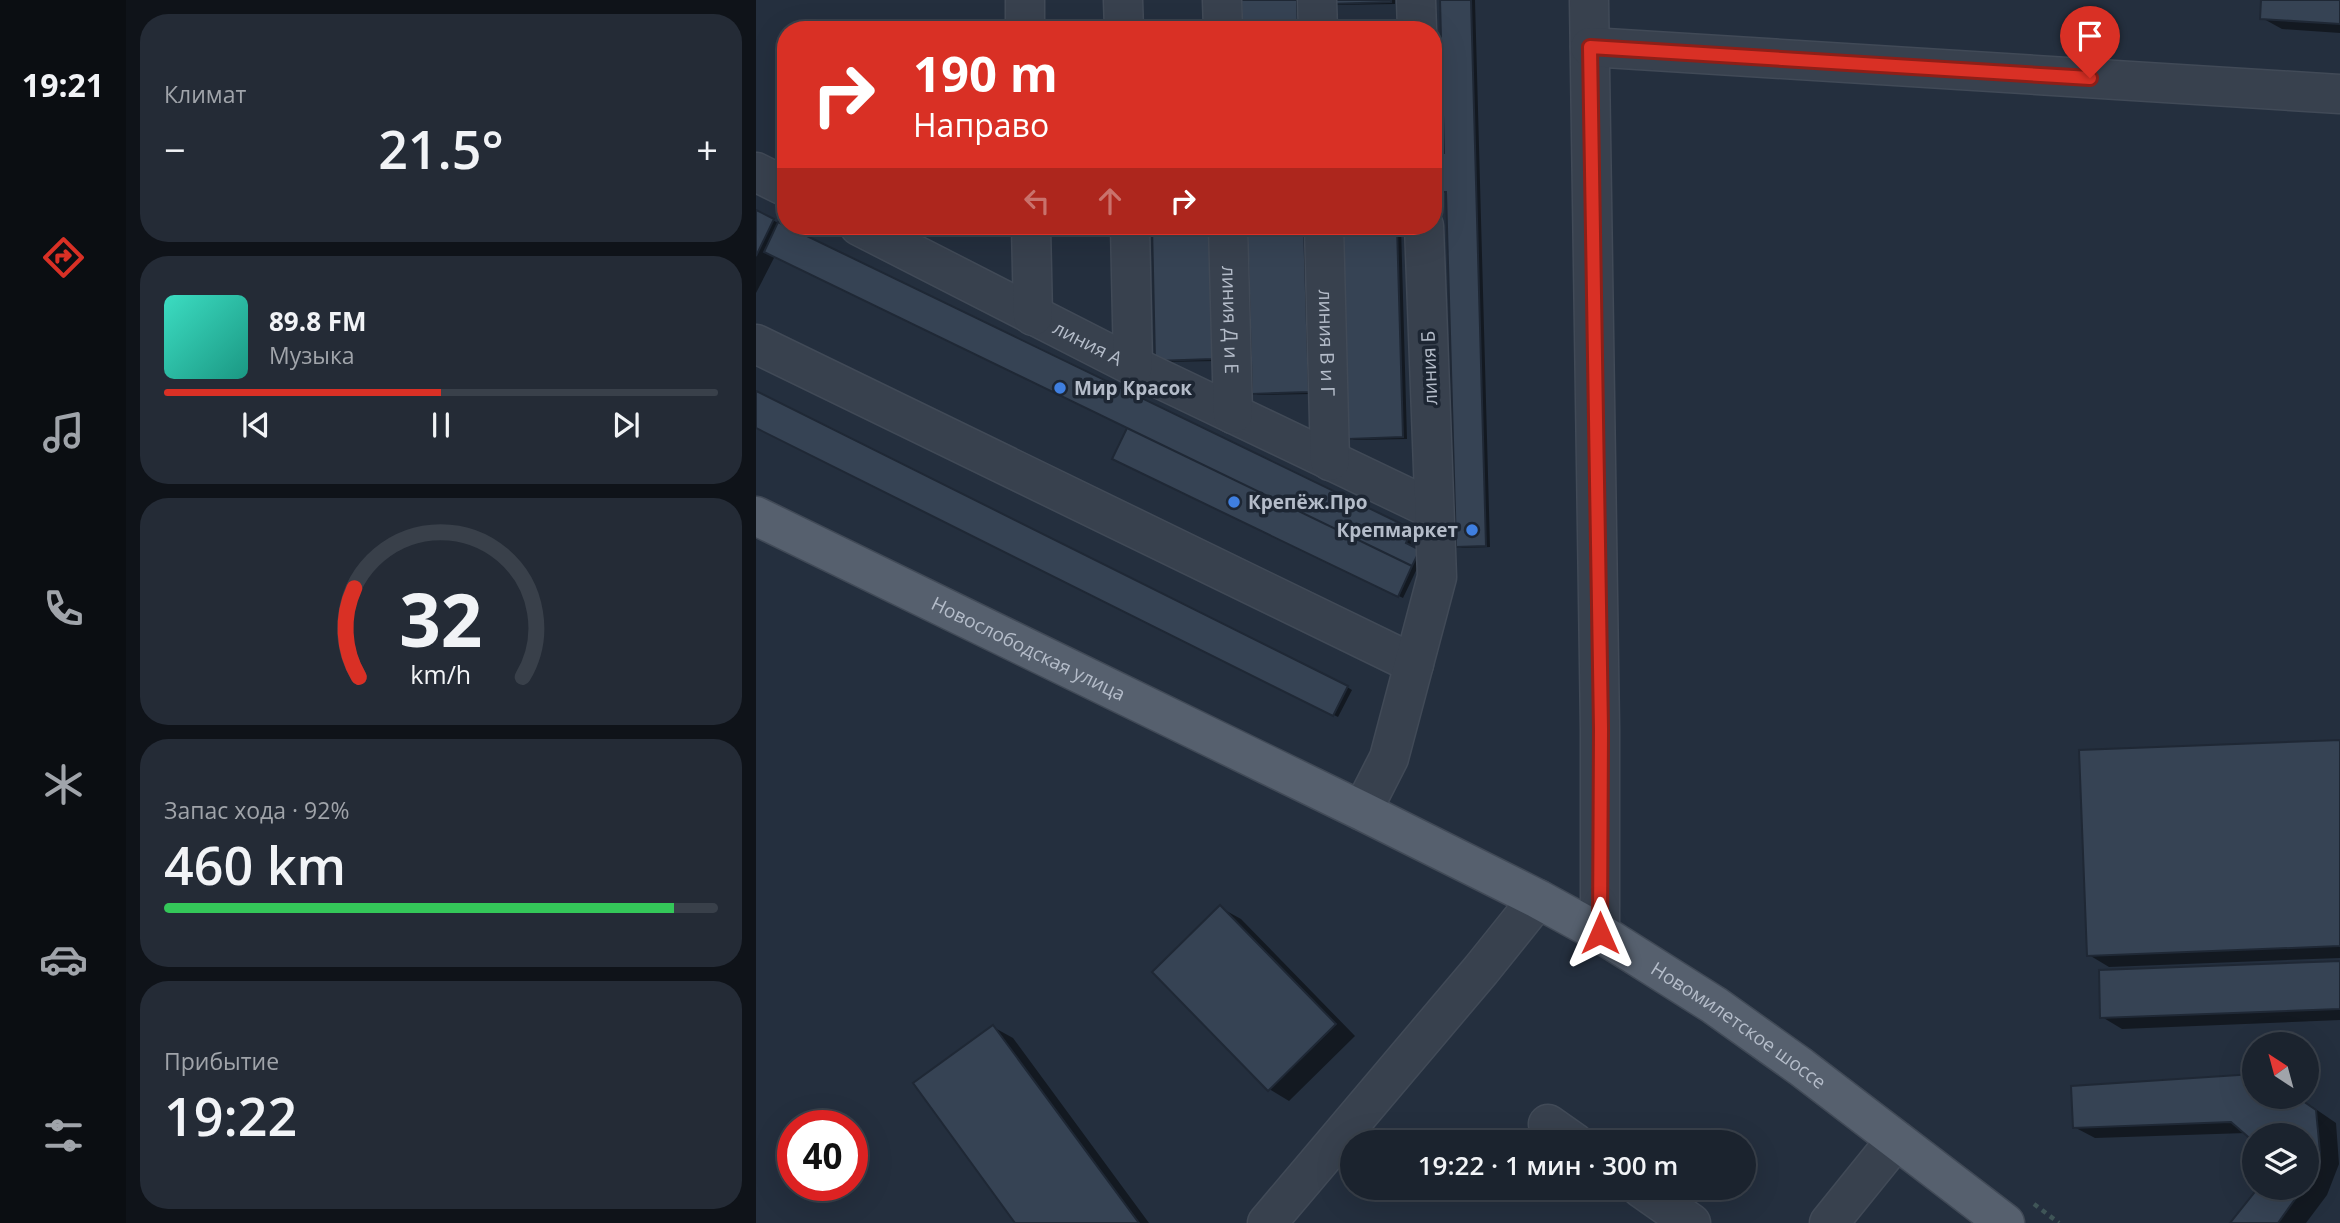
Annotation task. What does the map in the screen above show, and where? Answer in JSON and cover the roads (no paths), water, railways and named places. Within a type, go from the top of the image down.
[{"type":"main road","name":"Новослободская улица","points":[[756,516],[1302,782]]},
{"type":"main road","name":"Новомилетское шоссе","points":[[1302,782],[1538,899],[1600,933],[1714,1005],[1801,1067],[2005,1223]]},
{"type":"street","points":[[1025,0],[1025,21]]},
{"type":"street","points":[[1123,0],[1124,21]]},
{"type":"street","points":[[1222,0],[1223,21]]},
{"type":"street","points":[[1317,0],[1318,21]]},
{"type":"street","points":[[1416,0],[1417,21]]},
{"type":"street","points":[[1589,0],[1601,729],[1600,933]]},
{"type":"street","points":[[1590,47],[2340,94]]},
{"type":"street","points":[[756,172],[777,182]]},
{"type":"street","name":"линия А","points":[[876,235],[1133,366],[1434,510]]},
{"type":"street","points":[[1031,235],[1033,316]]},
{"type":"street","points":[[1129,235],[1133,366]]},
{"type":"street","name":"линия Д и Е","points":[[1228,235],[1233,414]]},
{"type":"street","name":"линия В и Г","points":[[1324,235],[1330,461]]},
{"type":"street","name":"линия Б","points":[[1362,811],[1389,758],[1437,577],[1424,235]]},
{"type":"street","points":[[756,344],[1414,664]]},
{"type":"street","points":[[1267,1223],[1538,899]]},
{"type":"street","points":[[1829,1223],[1896,1140]]},
{"type":"street","points":[[1658,1200],[1691,1223]]},
{"type":"place","name":"Мир Красок","points":[[1060,388]]},
{"type":"place","name":"Крепёж.Про","points":[[1234,502]]},
{"type":"place","name":"Крепмаркет","points":[[1472,530]]}]
